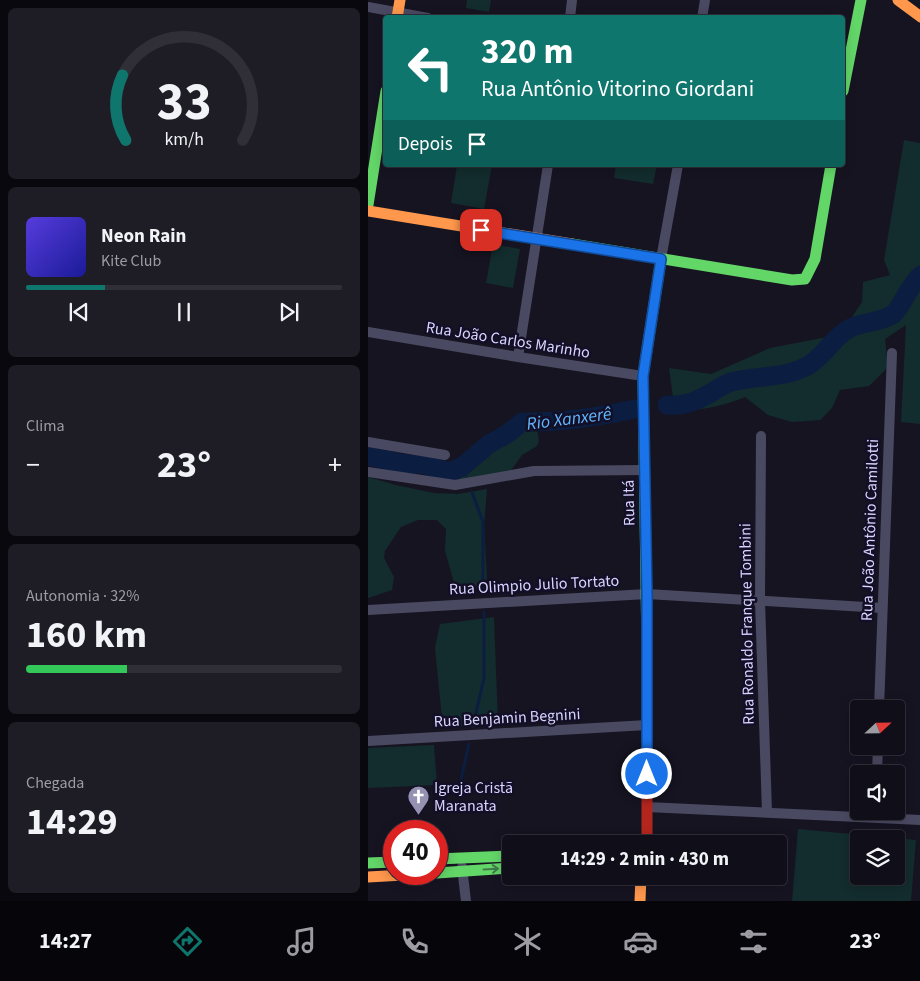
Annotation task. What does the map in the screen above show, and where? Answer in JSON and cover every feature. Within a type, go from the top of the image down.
[{"type":"street","points":[[368,7],[397,15],[400,0]]},
{"type":"street","points":[[570,15],[572,0]]},
{"type":"street","points":[[702,15],[705,0]]},
{"type":"street","points":[[845,79],[861,0]]},
{"type":"street","points":[[898,0],[920,17]]},
{"type":"street","points":[[368,205],[383,110]]},
{"type":"street","points":[[518,358],[548,167]]},
{"type":"street","name":"Rua Itá","points":[[647,835],[647,594],[643,376],[678,167]]},
{"type":"street","points":[[368,211],[792,280],[806,279],[815,259],[831,167]]},
{"type":"street","name":"Rua João Carlos Marinho","points":[[368,332],[518,358],[643,376]]},
{"type":"street","name":"Rua João Antônio Camilotti","points":[[879,700],[892,353]]},
{"type":"street","name":"Rua Ronaldo Franque Tombini","points":[[761,436],[760,600],[767,812]]},
{"type":"street","points":[[368,442],[445,455]]},
{"type":"street","points":[[368,472],[455,486],[534,470],[645,470]]},
{"type":"street","name":"Rua Olimpio Julio Tortato","points":[[368,610],[647,594],[882,608]]},
{"type":"street","name":"Rua Benjamin Begnini","points":[[368,741],[647,725]]},
{"type":"street","points":[[647,806],[767,812],[850,814]]},
{"type":"street","points":[[905,818],[920,820]]},
{"type":"street","points":[[448,859],[502,856]]},
{"type":"street","points":[[461,858],[466,901]]},
{"type":"street","points":[[368,863],[383,862]]},
{"type":"street","points":[[448,872],[502,869]]},
{"type":"street","points":[[368,877],[383,876]]},
{"type":"street","points":[[640,901],[641,885]]},
{"type":"green space","points":[[467,0],[491,0],[489,12],[466,8]]},
{"type":"green space","points":[[904,140],[920,143],[920,424],[901,422],[906,325],[885,339],[888,367],[869,386],[840,390],[832,408],[820,420],[792,422],[768,415],[745,397],[710,408],[675,412],[669,368],[711,374],[770,348],[827,337],[848,323],[862,302],[863,282],[890,275],[884,260]]},
{"type":"green space","points":[[457,167],[492,167],[484,209],[451,203]]},
{"type":"green space","points":[[616,167],[657,167],[653,184],[614,178]]},
{"type":"green space","points":[[493,244],[520,249],[513,288],[486,283]]},
{"type":"green space","points":[[527,426],[537,429],[539,441],[537,446],[522,455],[512,469],[508,472],[456,481],[507,437]]},
{"type":"green space","points":[[368,477],[434,493],[458,494],[487,489],[484,525],[487,578],[485,585],[473,592],[455,586],[445,551],[446,529],[437,520],[418,520],[401,527],[385,551],[384,558],[394,577],[392,590],[368,598]]},
{"type":"green space","points":[[494,617],[498,724],[443,728],[435,648],[440,624]]},
{"type":"green space","points":[[434,745],[437,785],[368,788],[368,748]]},
{"type":"green space","points":[[798,829],[850,834],[850,885],[905,885],[905,839],[916,840],[911,901],[792,901]]},
{"type":"waterway","name":"Rio Xanxerê","points":[[667,405],[680,405],[692,402],[731,382],[781,375],[809,365],[835,340],[852,327],[892,315],[899,308],[913,284],[921,275]]},
{"type":"waterway","name":"Rio Xanxerê","points":[[368,456],[406,464],[422,464],[450,472],[463,466],[489,444],[507,434],[522,422],[579,419],[635,409]]},
{"type":"waterway","points":[[463,466],[466,475]]},
{"type":"waterway","points":[[472,492],[483,522],[483,594]]},
{"type":"waterway","points":[[473,726],[484,678],[484,612]]},
{"type":"waterway","points":[[460,784],[469,744]]},
{"type":"traffic: fast","points":[[845,81],[861,0]]},
{"type":"traffic: fast","points":[[368,205],[383,110]]},
{"type":"traffic: fast","points":[[572,244],[792,280],[805,279],[815,259],[831,167]]},
{"type":"traffic: fast","points":[[647,653],[643,376],[661,259]]},
{"type":"traffic: fast","points":[[448,859],[502,856]]},
{"type":"traffic: fast","points":[[368,863],[383,862]]},
{"type":"traffic: fast","points":[[448,872],[502,869]]},
{"type":"traffic: slow","points":[[398,15],[400,0]]},
{"type":"traffic: slow","points":[[898,0],[921,17]]},
{"type":"traffic: slow","points":[[368,211],[572,244]]},
{"type":"traffic: slow","points":[[368,877],[383,876]]},
{"type":"traffic: slow","points":[[640,901],[641,885]]},
{"type":"traffic: jam","points":[[647,653],[647,835]]},
{"type":"place","name":"Igreja Cristã Maranata","points":[[418,816]]},
{"type":"route","points":[[481,230],[661,259],[643,376],[646,489],[647,774]]}]
